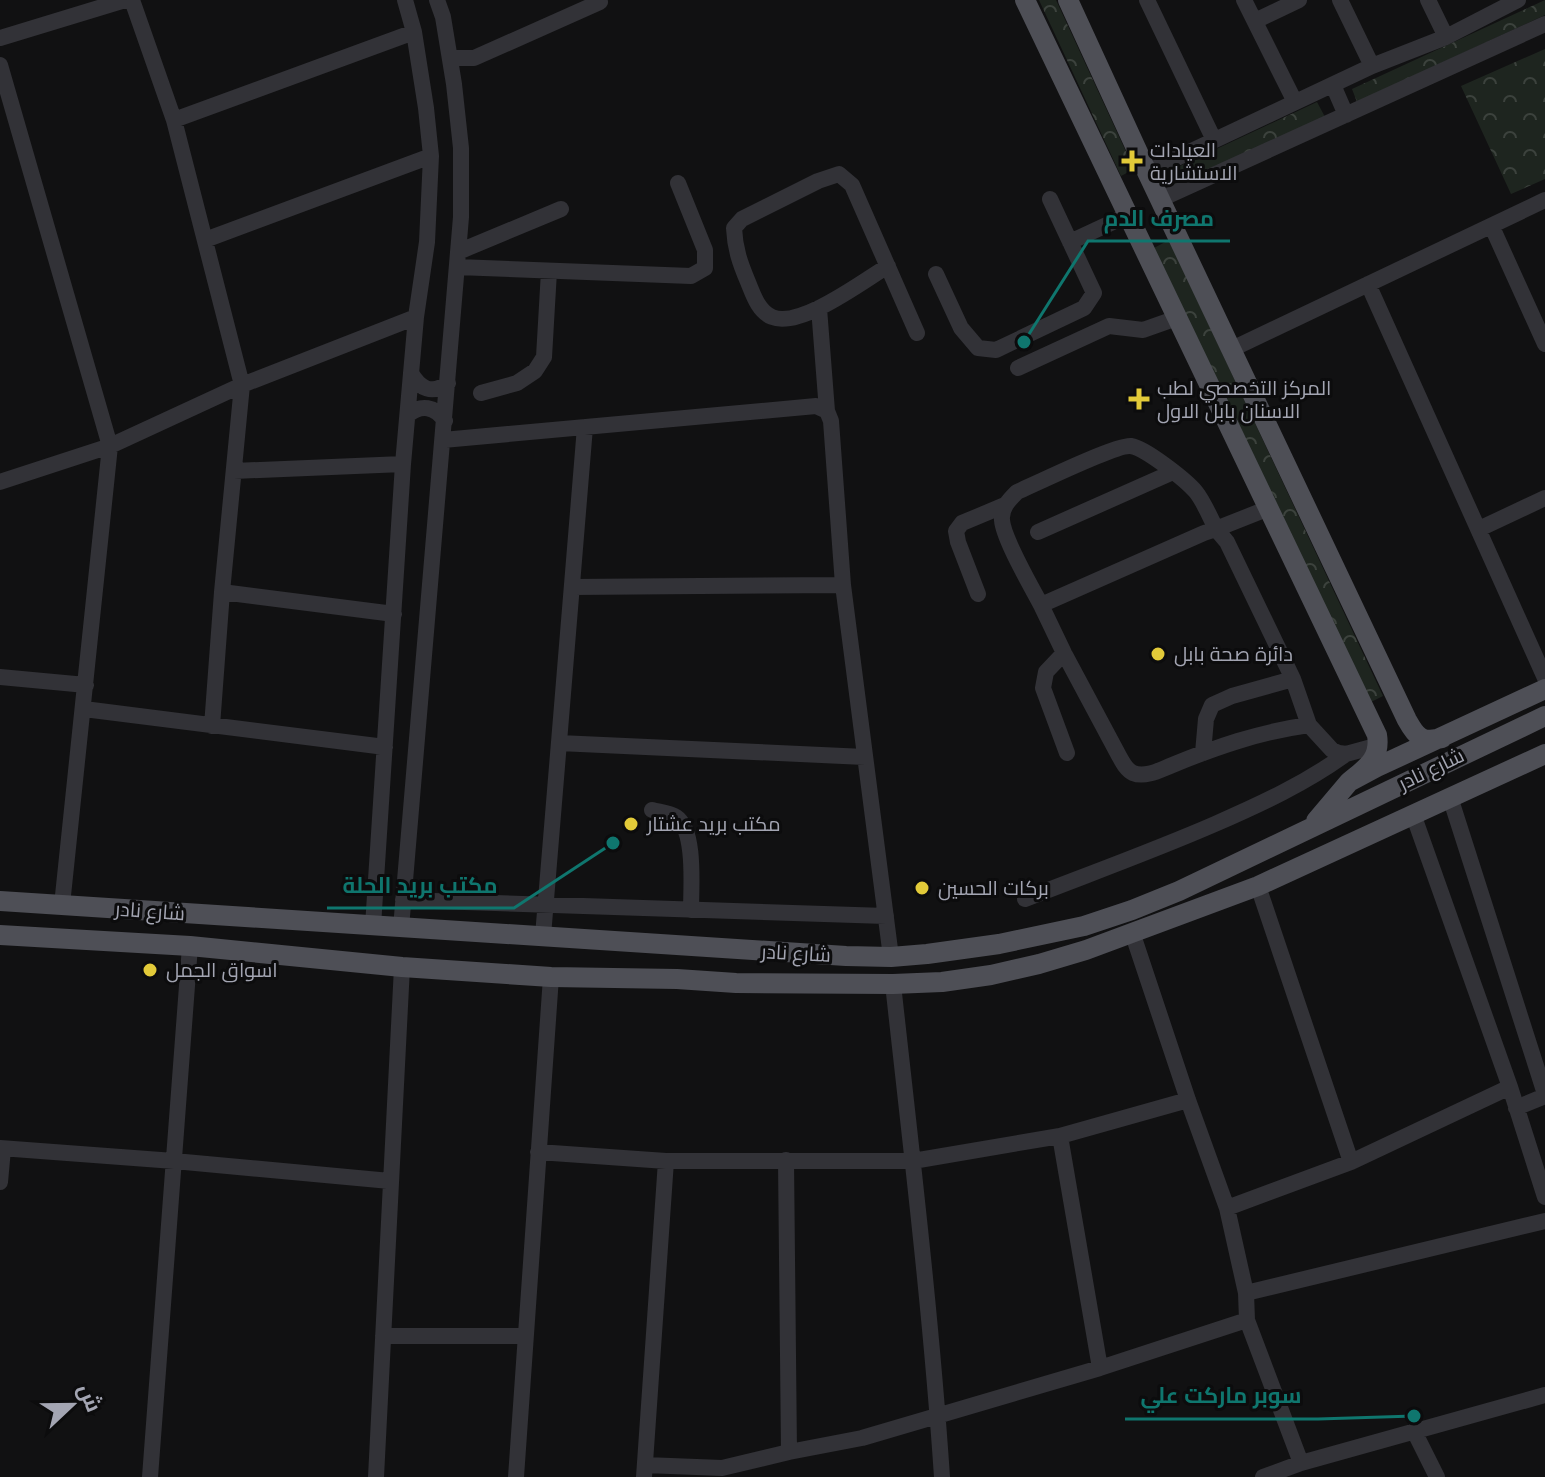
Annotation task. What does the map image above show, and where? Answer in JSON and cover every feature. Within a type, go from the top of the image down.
[{"type":"main road","points":[[1025,0],[1377,735],[1377,754],[1370,765],[1349,782],[1315,821],[1293,835]]},
{"type":"main road","points":[[1072,1],[1147,172],[1413,731],[1426,741],[1442,738]]},
{"type":"main road","points":[[1349,782],[1545,689]]},
{"type":"main road","points":[[1365,709],[1372,718],[1388,719],[1398,706],[1396,695]]},
{"type":"main road","name":"شارع نادر","points":[[0,901],[846,956],[891,957],[963,950],[1084,926],[1132,910],[1179,891],[1545,716]]},
{"type":"main road","name":"شارع نادر","points":[[0,935],[190,946],[402,967],[551,977],[736,983],[942,982],[1039,964],[1258,886],[1545,754]]},
{"type":"main road","points":[[677,979],[683,959],[678,945]]},
{"type":"main road","points":[[736,983],[730,969],[739,950]]},
{"type":"street","points":[[0,38],[125,0]]},
{"type":"street","points":[[132,0],[174,120],[242,385],[212,726]]},
{"type":"street","points":[[373,926],[403,464],[416,317],[427,242],[431,156],[414,32],[405,0]]},
{"type":"street","points":[[401,928],[461,217],[461,148],[450,58],[437,0]]},
{"type":"street","points":[[1147,0],[1214,140]]},
{"type":"street","points":[[1244,0],[1295,102]]},
{"type":"street","points":[[1255,21],[1299,0]]},
{"type":"street","points":[[1340,0],[1372,66]]},
{"type":"street","points":[[1428,0],[1446,37]]},
{"type":"street","points":[[1147,172],[1372,66],[1446,37],[1518,0]]},
{"type":"street","points":[[450,58],[474,58],[600,2]]},
{"type":"street","points":[[1161,199],[1545,24]]},
{"type":"street","points":[[174,120],[414,32]]},
{"type":"street","points":[[0,65],[110,446],[62,905]]},
{"type":"street","points":[[1333,85],[1346,115]]},
{"type":"street","points":[[205,240],[431,156]]},
{"type":"street","points":[[888,266],[819,308],[792,319],[771,317],[756,303],[735,249],[734,228],[742,219],[818,181],[839,174],[852,185],[888,266],[917,333]]},
{"type":"street","points":[[457,259],[549,271],[691,276],[705,268],[705,250],[678,183]]},
{"type":"street","points":[[936,274],[961,328],[978,348],[996,350],[1084,308],[1094,293],[1050,199]]},
{"type":"street","points":[[1232,349],[1545,200]]},
{"type":"street","points":[[457,259],[561,209]]},
{"type":"street","points":[[1070,242],[1128,215]]},
{"type":"street","points":[[1492,227],[1545,344]]},
{"type":"street","points":[[481,393],[517,383],[535,371],[544,357],[549,271]]},
{"type":"street","points":[[1368,284],[1545,678]]},
{"type":"street","points":[[819,308],[843,585],[891,957]]},
{"type":"street","points":[[0,482],[110,446],[242,385],[416,317]]},
{"type":"street","points":[[1018,368],[1109,326],[1143,330],[1177,318]]},
{"type":"street","points":[[411,373],[423,387],[442,388],[448,383]]},
{"type":"street","points":[[443,440],[816,406],[827,411]]},
{"type":"street","points":[[408,415],[414,410],[427,408],[437,411],[445,421]]},
{"type":"street","points":[[543,936],[585,427]]},
{"type":"street","points":[[978,594],[958,542],[956,531],[962,523],[1005,505],[1017,492],[1112,451],[1129,446],[1143,451],[1197,493],[1216,529],[1227,542],[1293,679],[1309,725],[1332,750],[1346,754]]},
{"type":"street","points":[[234,471],[403,464]]},
{"type":"street","points":[[1038,532],[1173,472]]},
{"type":"street","points":[[1479,529],[1545,498]]},
{"type":"street","points":[[1005,505],[1002,520],[1007,538],[1126,768],[1133,773],[1155,772],[1222,745],[1309,725]]},
{"type":"street","points":[[1041,605],[1204,533],[1269,508]]},
{"type":"street","points":[[572,587],[843,585]]},
{"type":"street","points":[[222,592],[394,614]]},
{"type":"street","points":[[1064,653],[1046,672],[1043,688],[1067,753]]},
{"type":"street","points":[[0,677],[86,685]]},
{"type":"street","points":[[1203,753],[1206,719],[1212,705],[1232,696],[1293,679]]},
{"type":"street","points":[[84,709],[385,747]]},
{"type":"street","points":[[559,743],[865,757]]},
{"type":"street","points":[[1025,899],[1242,812],[1310,779],[1346,754],[1379,745]]},
{"type":"street","points":[[1450,797],[1543,1075],[1545,1095],[1516,1108]]},
{"type":"street","points":[[652,810],[675,816],[684,825],[689,843],[691,910]]},
{"type":"street","points":[[1413,814],[1510,1087],[1545,1197]]},
{"type":"street","points":[[1258,886],[1351,1162]]},
{"type":"street","points":[[375,887],[389,896],[886,916]]},
{"type":"street","points":[[1132,932],[1227,1208],[1246,1293],[1247,1320],[1301,1463]]},
{"type":"street","points":[[150,1477],[190,946]]},
{"type":"street","points":[[376,1477],[402,967]]},
{"type":"street","points":[[516,1477],[551,977]]},
{"type":"street","points":[[893,984],[942,1477]]},
{"type":"street","points":[[1227,1208],[1351,1162],[1510,1087]]},
{"type":"street","points":[[538,1152],[666,1161],[913,1161],[1060,1136],[1188,1100]]},
{"type":"street","points":[[1060,1136],[1100,1368]]},
{"type":"street","points":[[0,1182],[2,1148],[390,1181]]},
{"type":"street","points":[[786,1160],[789,1452]]},
{"type":"street","points":[[666,1161],[644,1471],[722,1468],[862,1438],[1100,1368],[1247,1320]]},
{"type":"street","points":[[1246,1293],[1545,1221]]},
{"type":"street","points":[[383,1336],[524,1336]]},
{"type":"street","points":[[1263,1477],[1301,1463],[1545,1395]]},
{"type":"street","points":[[1414,1431],[1437,1477]]},
{"type":"green space","points":[[1039,0],[1056,0],[1134,169],[1121,176]]},
{"type":"green space","points":[[1545,0],[1545,15],[1357,102],[1352,89]]},
{"type":"green space","points":[[1545,49],[1545,179],[1511,194],[1461,86]]},
{"type":"green space","points":[[1317,102],[1325,117],[1170,188],[1163,174]]},
{"type":"green space","points":[[1169,240],[1383,696],[1367,704],[1154,248]]},
{"type":"place","name":"العيادات الاستشارية","points":[[1132,161]]},
{"type":"place","name":"مصرف الدم","points":[[1024,342]]},
{"type":"place","name":"المركز التخصصي لطب الاسنان بابل الاول","points":[[1139,399]]},
{"type":"place","name":"دائرة صحة بابل","points":[[1158,654]]},
{"type":"place","name":"مكتب بريد عشتار","points":[[631,824]]},
{"type":"place","name":"مكتب بريد الحلة","points":[[613,843]]},
{"type":"place","name":"بركات الحسين","points":[[922,888]]},
{"type":"place","name":"اسواق الجمل","points":[[150,970]]},
{"type":"place","name":"سوبر ماركت علي","points":[[1414,1416]]}]
